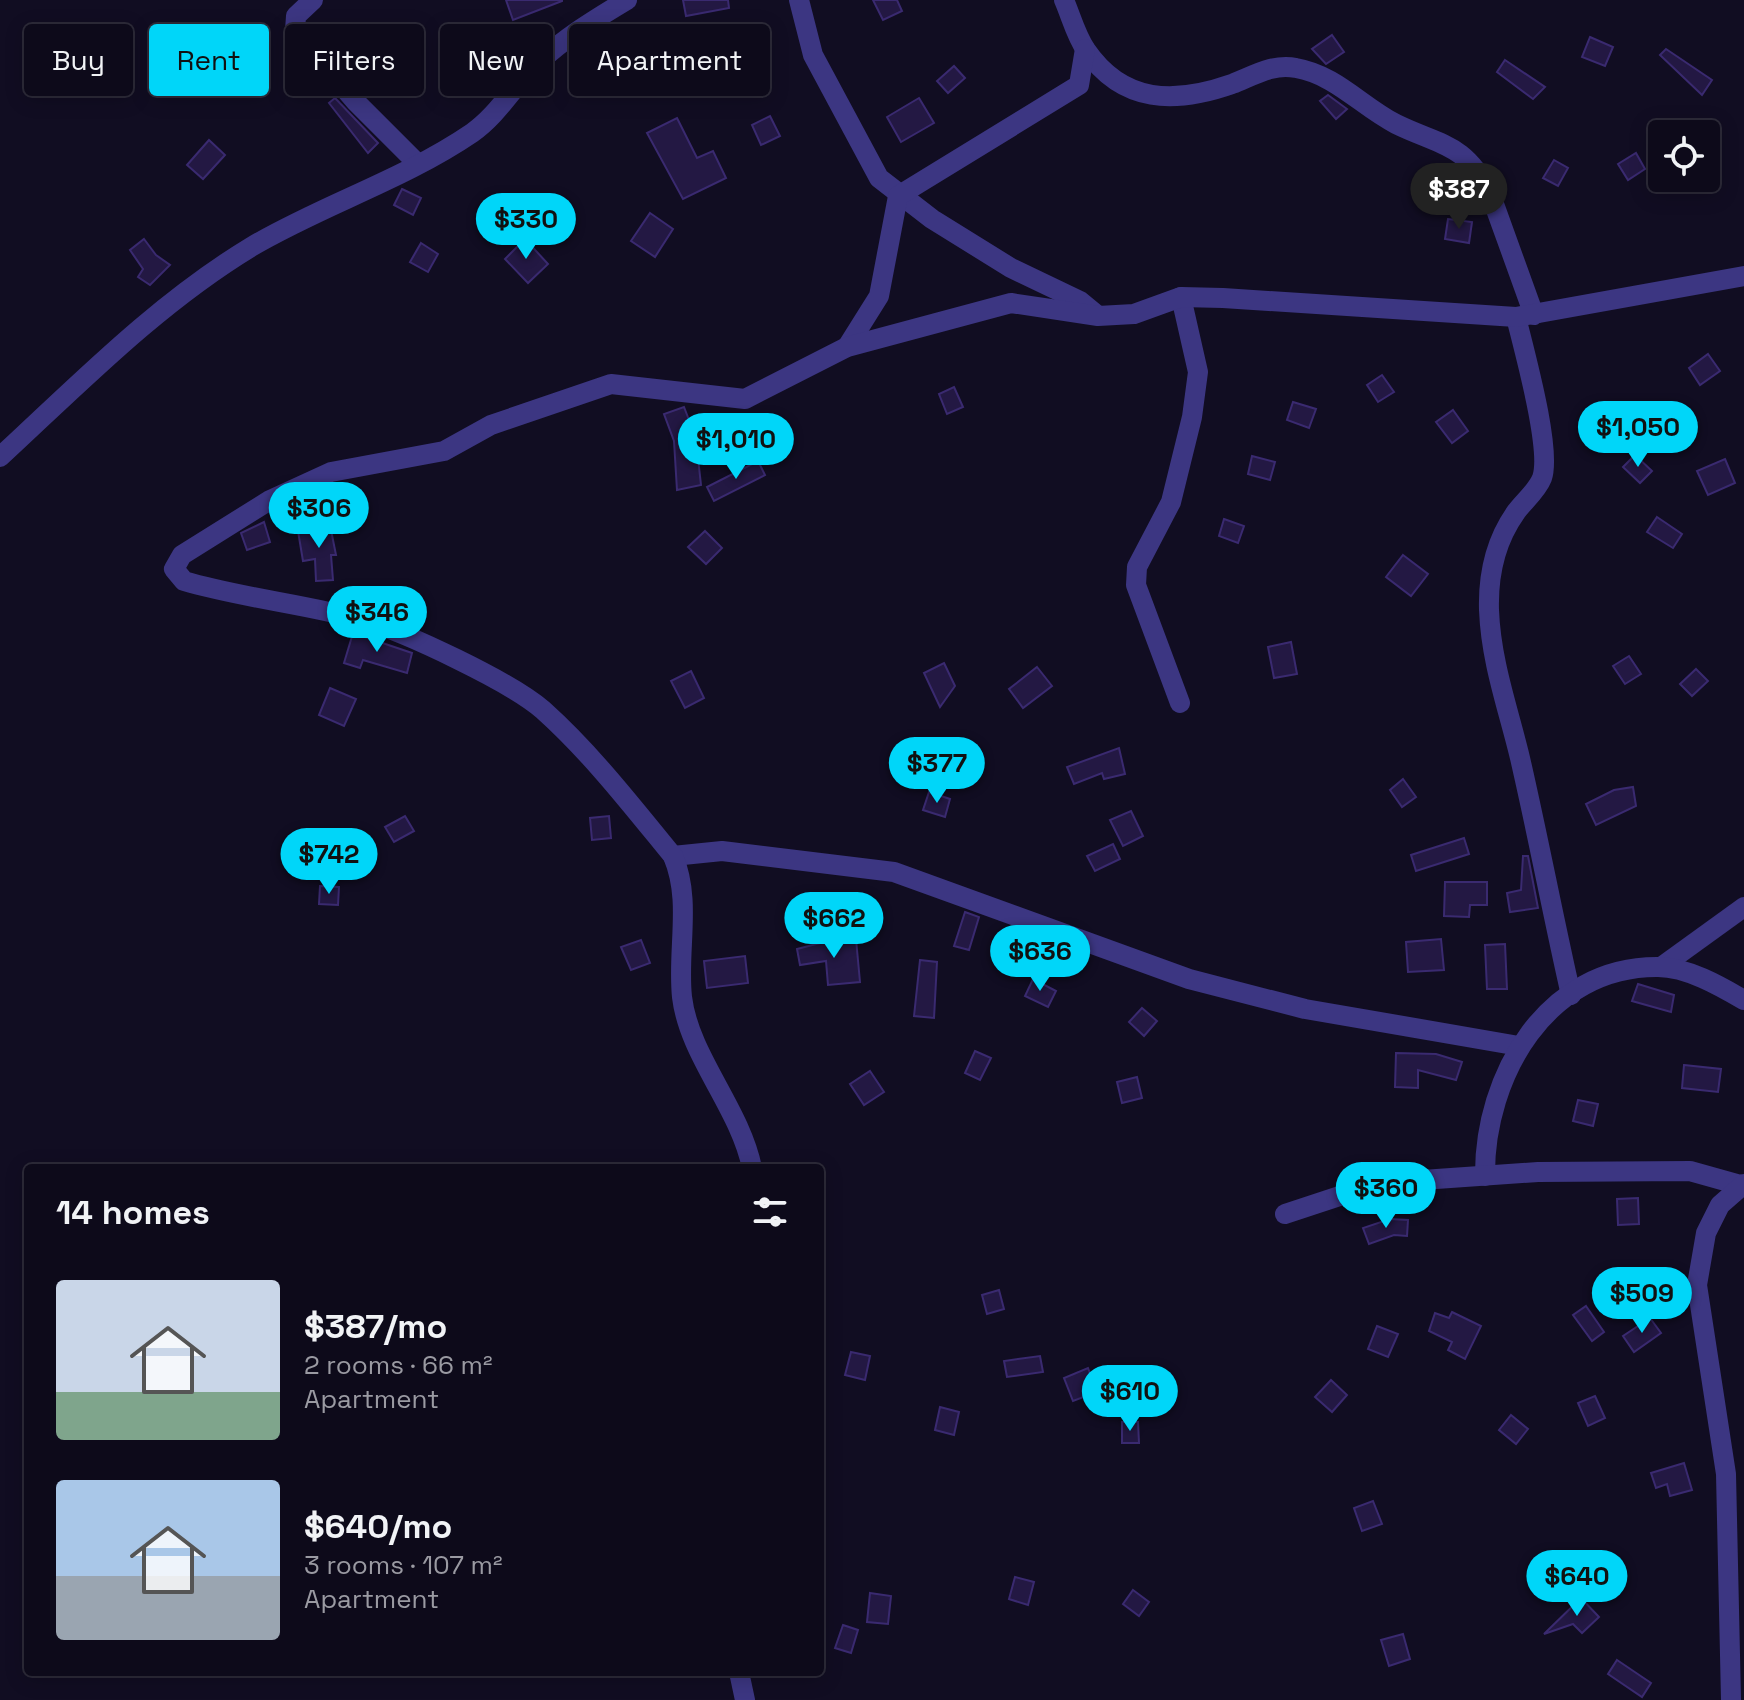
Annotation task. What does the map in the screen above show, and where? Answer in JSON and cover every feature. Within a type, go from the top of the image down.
[{"type":"street","points":[[313,0],[296,16],[295,31],[356,102],[418,164]]},
{"type":"street","points":[[0,457],[124,340],[218,269],[281,230],[418,164],[473,132],[494,115],[536,64],[627,0]]},
{"type":"street","points":[[799,0],[813,55],[831,94],[879,178],[898,196],[1011,268],[1080,301],[1098,316]]},
{"type":"street","points":[[1064,0],[1085,49],[1103,70],[1130,90],[1154,97],[1217,89],[1273,67],[1294,67],[1328,78],[1393,122],[1453,146],[1482,176],[1490,193],[1525,316],[1530,373],[1544,460],[1543,476],[1511,519],[1492,566],[1489,608],[1494,665],[1519,756],[1571,995]]},
{"type":"street","points":[[847,347],[879,296],[898,196],[1079,85],[1085,49]]},
{"type":"street","points":[[751,1164],[727,1101],[691,1030],[682,998],[681,877],[673,856],[567,732],[540,707],[514,691],[380,626],[194,585],[176,576],[174,569],[182,555],[270,500],[331,472],[444,451],[491,425],[611,384],[745,399],[847,347],[1011,303],[1098,316],[1134,314],[1181,297],[1525,316],[1744,276]]},
{"type":"street","points":[[1180,703],[1136,585],[1137,567],[1171,502],[1192,417],[1198,372],[1181,297]]},
{"type":"street","points":[[673,856],[722,851],[894,872],[1189,979],[1305,1009],[1519,1046]]},
{"type":"street","points":[[1661,967],[1744,907]]},
{"type":"street","points":[[1485,1176],[1491,1108],[1502,1076],[1519,1046],[1539,1021],[1571,995],[1617,973],[1661,967],[1718,985],[1744,1000]]},
{"type":"street","points":[[1285,1214],[1379,1183],[1485,1176],[1650,1169],[1690,1171],[1742,1184]]},
{"type":"street","points":[[1731,1700],[1726,1474],[1697,1285],[1706,1233],[1720,1205],[1742,1184]]},
{"type":"street","points":[[740,1676],[745,1700]]},
{"type":"building","points":[[506,0],[562,0],[562,1],[513,20]]},
{"type":"building","points":[[683,0],[728,0],[729,8],[686,16]]},
{"type":"building","points":[[873,0],[897,0],[902,11],[883,20]]},
{"type":"building","points":[[1332,35],[1344,52],[1326,64],[1312,49]]},
{"type":"building","points":[[1590,37],[1613,47],[1605,66],[1582,57]]},
{"type":"building","points":[[1666,49],[1712,80],[1702,95],[1660,55]]},
{"type":"building","points":[[1505,60],[1545,87],[1533,99],[1497,72]]},
{"type":"building","points":[[954,66],[965,78],[948,93],[937,81]]},
{"type":"building","points":[[1328,95],[1347,109],[1336,119],[1320,101]]},
{"type":"building","points":[[335,98],[378,143],[368,153],[329,103]]},
{"type":"building","points":[[919,98],[934,123],[901,142],[887,117]]},
{"type":"building","points":[[770,116],[780,136],[761,145],[752,125]]},
{"type":"building","points":[[677,118],[697,158],[713,151],[726,178],[683,199],[647,133]]},
{"type":"building","points":[[209,140],[225,155],[203,179],[187,165]]},
{"type":"building","points":[[1636,153],[1645,169],[1628,180],[1618,164]]},
{"type":"building","points":[[1554,160],[1568,168],[1558,186],[1543,178]]},
{"type":"building","points":[[402,189],[421,198],[413,215],[394,205]]},
{"type":"building","points":[[650,213],[673,229],[655,257],[631,241]]},
{"type":"building","points":[[1448,219],[1472,222],[1469,243],[1445,239]]},
{"type":"building","points":[[144,239],[156,255],[170,265],[150,285],[138,277],[143,269],[130,250]]},
{"type":"building","points":[[525,239],[548,264],[528,283],[505,259]]},
{"type":"building","points":[[421,243],[438,254],[428,272],[410,262]]},
{"type":"building","points":[[1708,354],[1720,371],[1700,385],[1689,368]]},
{"type":"building","points":[[1382,375],[1394,392],[1378,402],[1367,385]]},
{"type":"building","points":[[954,387],[963,407],[947,414],[939,394]]},
{"type":"building","points":[[1293,402],[1316,409],[1309,428],[1287,420]]},
{"type":"building","points":[[684,407],[691,425],[708,420],[712,436],[696,440],[701,485],[677,490],[674,441],[664,414]]},
{"type":"building","points":[[1453,410],[1468,431],[1452,443],[1436,422]]},
{"type":"building","points":[[1635,455],[1652,471],[1640,483],[1623,467]]},
{"type":"building","points":[[1252,456],[1275,462],[1270,480],[1248,474]]},
{"type":"building","points":[[1725,459],[1735,483],[1708,495],[1697,471]]},
{"type":"building","points":[[758,461],[765,475],[714,501],[707,487]]},
{"type":"building","points":[[1657,517],[1682,534],[1673,548],[1647,532]]},
{"type":"building","points":[[1224,519],[1244,526],[1238,543],[1219,536]]},
{"type":"building","points":[[264,522],[270,542],[247,550],[241,533]]},
{"type":"building","points":[[330,525],[336,555],[331,555],[333,580],[316,581],[315,559],[303,561],[298,531]]},
{"type":"building","points":[[705,531],[722,548],[706,564],[688,547]]},
{"type":"building","points":[[1403,555],[1428,574],[1411,596],[1386,577]]},
{"type":"building","points":[[353,633],[412,653],[407,673],[363,660],[360,668],[344,663]]},
{"type":"building","points":[[1291,642],[1297,674],[1274,678],[1268,647]]},
{"type":"building","points":[[1629,656],[1641,674],[1625,684],[1613,666]]},
{"type":"building","points":[[944,663],[955,686],[940,707],[924,673]]},
{"type":"building","points":[[1037,667],[1052,686],[1023,708],[1009,689]]},
{"type":"building","points":[[1696,669],[1708,681],[1692,696],[1680,684]]},
{"type":"building","points":[[691,671],[704,698],[685,708],[671,681]]},
{"type":"building","points":[[330,688],[356,699],[344,726],[319,715]]},
{"type":"building","points":[[1119,748],[1125,774],[1104,779],[1102,773],[1074,784],[1067,767]]},
{"type":"building","points":[[1403,779],[1416,797],[1402,807],[1390,790]]},
{"type":"building","points":[[1633,787],[1636,806],[1596,825],[1586,804],[1614,790]]},
{"type":"building","points":[[929,792],[950,799],[945,817],[923,810]]},
{"type":"building","points":[[1131,811],[1143,836],[1123,846],[1110,820]]},
{"type":"building","points":[[405,816],[414,831],[394,842],[385,827]]},
{"type":"building","points":[[609,816],[611,838],[592,840],[590,818]]},
{"type":"building","points":[[1464,838],[1469,854],[1416,871],[1411,855]]},
{"type":"building","points":[[1113,844],[1120,859],[1095,871],[1087,856]]},
{"type":"building","points":[[1523,856],[1528,856],[1538,908],[1510,912],[1507,893],[1521,890]]},
{"type":"building","points":[[1445,882],[1487,882],[1487,905],[1470,905],[1469,917],[1444,916]]},
{"type":"building","points":[[320,886],[339,887],[338,905],[319,904]]},
{"type":"building","points":[[965,912],[979,917],[969,950],[954,946]]},
{"type":"building","points":[[856,939],[860,982],[828,985],[826,961],[800,965],[797,949]]},
{"type":"building","points":[[1441,939],[1444,970],[1408,972],[1406,942]]},
{"type":"building","points":[[641,940],[650,963],[631,970],[621,947]]},
{"type":"building","points":[[1505,944],[1507,989],[1487,989],[1485,945]]},
{"type":"building","points":[[745,956],[748,983],[707,988],[704,961]]},
{"type":"building","points":[[920,960],[937,962],[934,1018],[914,1016]]},
{"type":"building","points":[[1033,979],[1056,991],[1048,1007],[1025,996]]},
{"type":"building","points":[[1638,984],[1674,995],[1671,1012],[1632,1001]]},
{"type":"building","points":[[1142,1008],[1157,1021],[1144,1036],[1129,1022]]},
{"type":"building","points":[[975,1051],[991,1058],[980,1080],[965,1073]]},
{"type":"building","points":[[1396,1053],[1436,1054],[1462,1062],[1456,1080],[1418,1070],[1418,1088],[1395,1087]]},
{"type":"building","points":[[1684,1065],[1721,1069],[1718,1092],[1682,1088]]},
{"type":"building","points":[[870,1071],[884,1092],[864,1105],[850,1084]]},
{"type":"building","points":[[1137,1077],[1142,1098],[1122,1103],[1117,1082]]},
{"type":"building","points":[[1578,1100],[1598,1104],[1593,1126],[1573,1121]]},
{"type":"building","points":[[1638,1198],[1639,1224],[1618,1225],[1617,1199]]},
{"type":"building","points":[[1390,1219],[1408,1220],[1407,1236],[1394,1235],[1369,1244],[1363,1228]]},
{"type":"building","points":[[999,1290],[1004,1309],[987,1314],[982,1295]]},
{"type":"building","points":[[1586,1306],[1604,1332],[1592,1341],[1573,1315]]},
{"type":"building","points":[[1452,1312],[1481,1326],[1465,1359],[1448,1350],[1452,1342],[1429,1331],[1435,1313],[1449,1318]]},
{"type":"building","points":[[1650,1318],[1661,1333],[1634,1352],[1623,1336]]},
{"type":"building","points":[[1377,1326],[1398,1334],[1388,1357],[1368,1349]]},
{"type":"building","points":[[851,1352],[870,1356],[865,1380],[845,1375]]},
{"type":"building","points":[[1040,1356],[1043,1372],[1007,1377],[1004,1361]]},
{"type":"building","points":[[1088,1368],[1097,1392],[1073,1401],[1064,1378]]},
{"type":"building","points":[[1331,1380],[1347,1395],[1332,1412],[1315,1397]]},
{"type":"building","points":[[1595,1396],[1605,1418],[1588,1426],[1578,1403]]},
{"type":"building","points":[[940,1407],[959,1412],[954,1435],[935,1430]]},
{"type":"building","points":[[1511,1415],[1528,1429],[1516,1444],[1499,1430]]},
{"type":"building","points":[[1122,1422],[1138,1422],[1139,1443],[1122,1443]]},
{"type":"building","points":[[1684,1463],[1692,1490],[1670,1496],[1667,1484],[1656,1488],[1651,1473]]},
{"type":"building","points":[[1373,1501],[1382,1524],[1362,1531],[1354,1508]]},
{"type":"building","points":[[1015,1577],[1034,1582],[1028,1605],[1009,1599]]},
{"type":"building","points":[[1133,1590],[1149,1602],[1139,1616],[1123,1604]]},
{"type":"building","points":[[870,1593],[891,1596],[888,1624],[867,1622]]},
{"type":"building","points":[[1581,1598],[1599,1617],[1582,1633],[1573,1624],[1544,1634]]},
{"type":"building","points":[[843,1625],[858,1630],[851,1653],[835,1648]]},
{"type":"building","points":[[1403,1634],[1410,1659],[1389,1666],[1381,1640]]},
{"type":"building","points":[[1617,1660],[1651,1683],[1642,1697],[1608,1674]]}]
